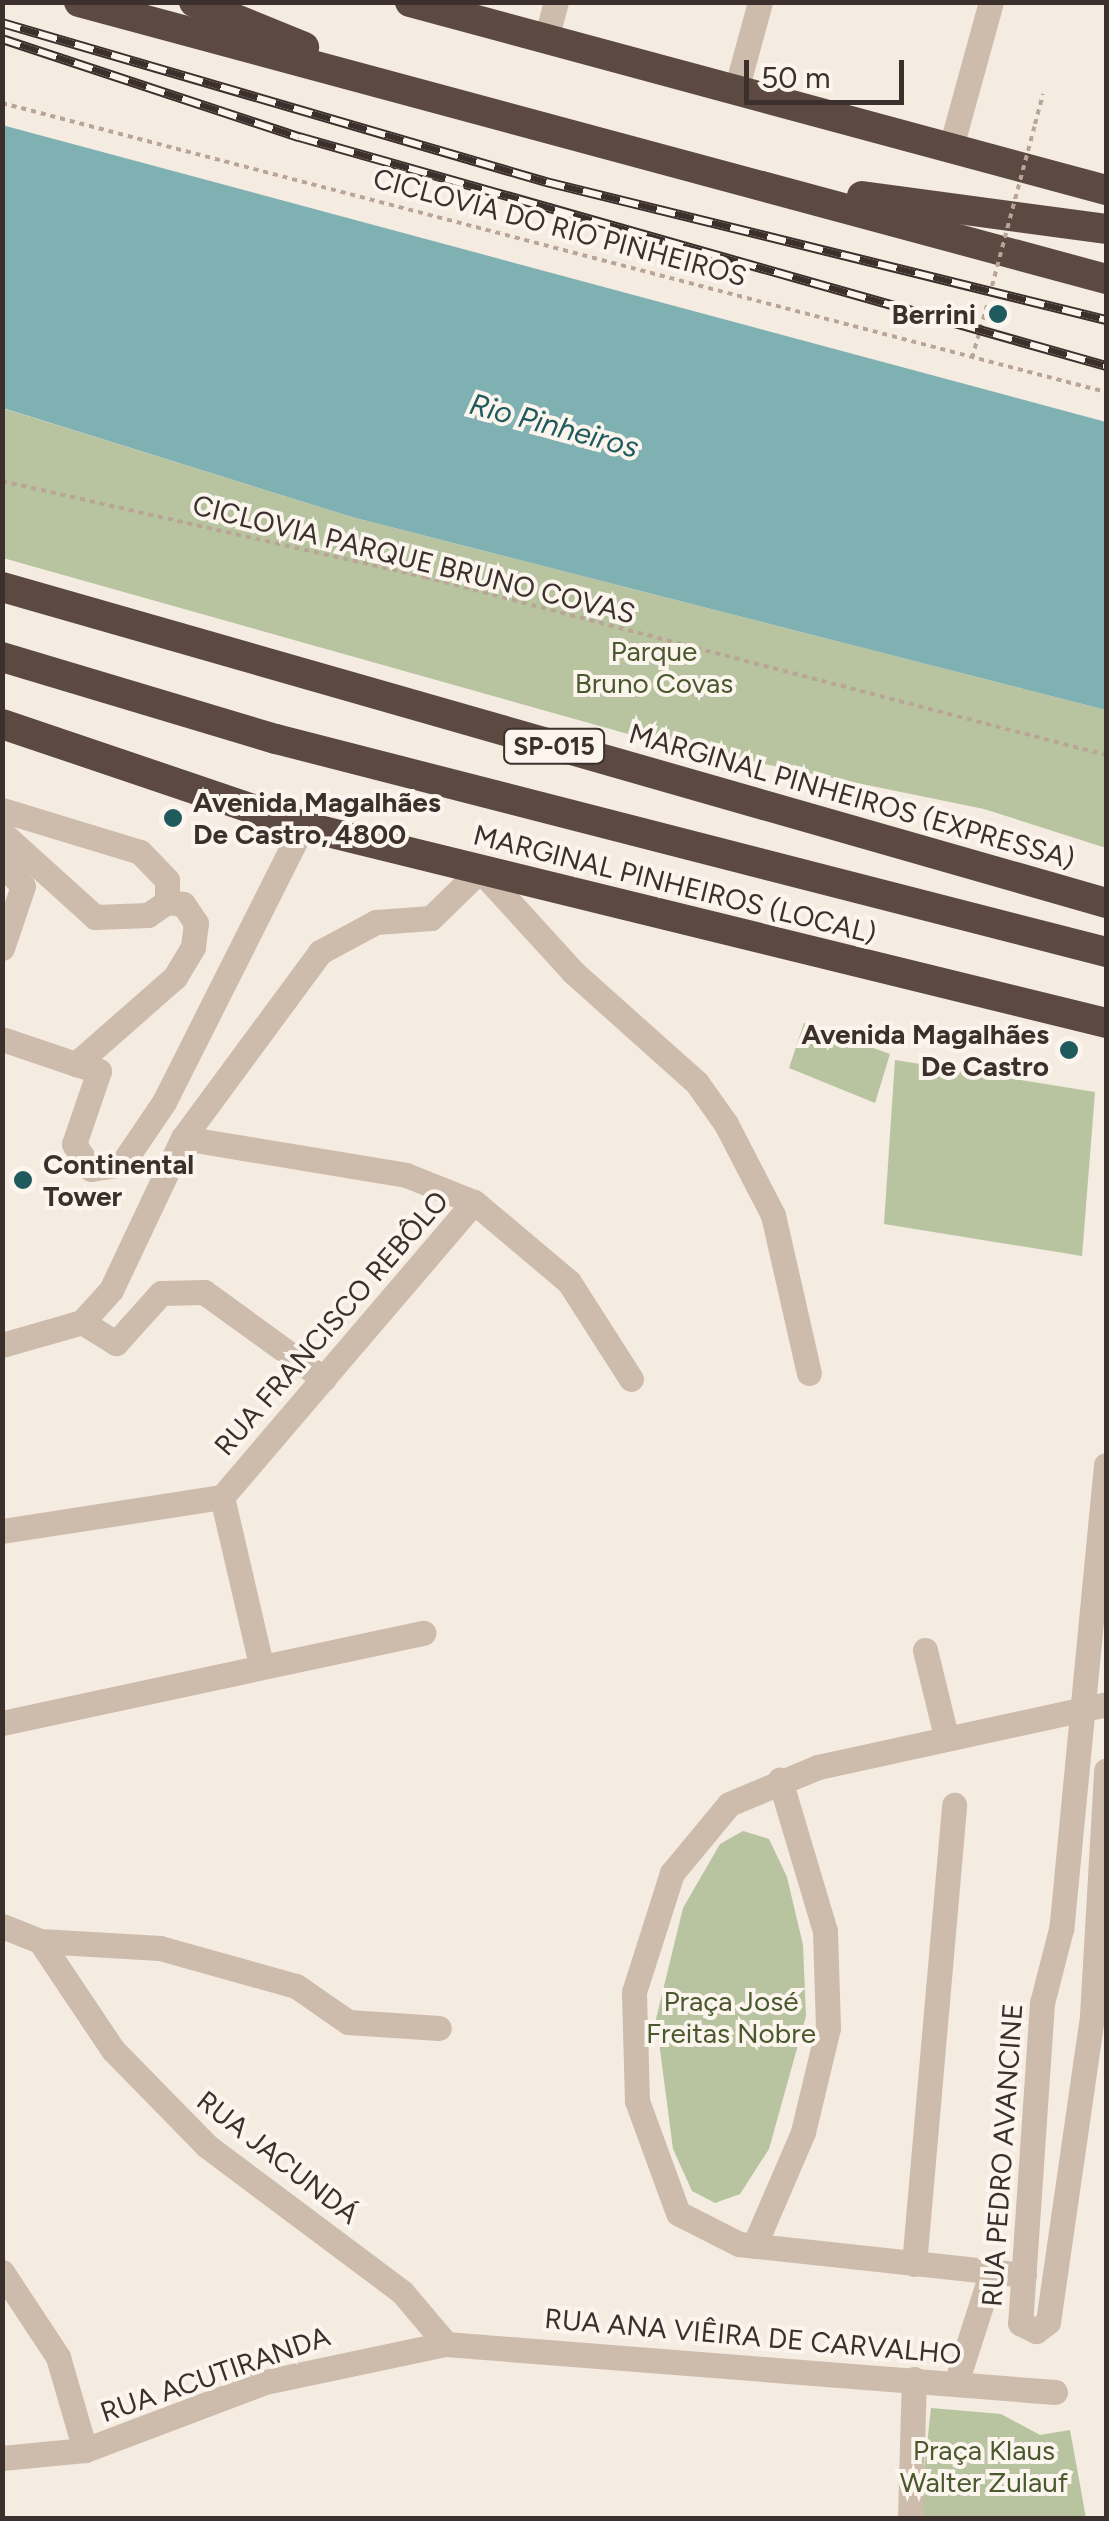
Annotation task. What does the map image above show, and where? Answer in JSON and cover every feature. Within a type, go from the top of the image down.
[{"type":"highway","points":[[79,2],[1106,279]]},
{"type":"highway","points":[[194,2],[408,91]]},
{"type":"highway","points":[[410,2],[1106,190]]},
{"type":"highway","points":[[763,185],[1106,229]]},
{"type":"highway","name":"MARGINAL PINHEIROS (EXPRESSA)","points":[[2,588],[1106,903]]},
{"type":"highway","points":[[2,657],[276,739],[1106,952]]},
{"type":"highway","name":"MARGINAL PINHEIROS (LOCAL)","points":[[2,724],[303,826],[1106,1023]]},
{"type":"street","points":[[546,39],[556,2]]},
{"type":"street","points":[[736,90],[760,2]]},
{"type":"street","points":[[951,147],[991,2]]},
{"type":"street","points":[[2,810],[140,852],[167,880],[167,902]]},
{"type":"street","points":[[2,1039],[99,1071],[74,1144],[90,1169],[122,1164],[164,1102],[303,826]]},
{"type":"street","points":[[2,833],[95,917],[148,915],[167,902],[183,904],[196,922],[193,948],[175,976],[76,1064]]},
{"type":"street","points":[[2,864],[23,886]]},
{"type":"street","points":[[2,1344],[82,1322],[111,1290],[183,1138],[320,952],[376,922],[431,918],[480,870],[573,972],[697,1083],[726,1124],[773,1215],[809,1373]]},
{"type":"street","points":[[23,886],[52,876]]},
{"type":"street","points":[[2,948],[23,886]]},
{"type":"street","points":[[183,1138],[406,1175],[474,1202],[569,1282],[631,1379]]},
{"type":"street","name":"RUA FRANCISCO REBÔLO","points":[[2,1532],[222,1497],[474,1202]]},
{"type":"street","points":[[82,1322],[116,1342],[161,1293],[204,1292],[324,1379]]},
{"type":"street","name":"RUA PEDRO AVANCINE","points":[[1106,1465],[1076,1708],[1044,2025],[1020,2324],[1043,2330],[1089,2033],[1106,1770]]},
{"type":"street","points":[[222,1497],[262,1665]]},
{"type":"street","points":[[2,1723],[423,1633]]},
{"type":"street","points":[[925,1650],[946,1736]]},
{"type":"street","points":[[1024,2275],[754,2246],[694,2225],[667,2196],[645,2141],[632,2031],[644,1945],[672,1874],[712,1817],[780,1780],[946,1736],[1106,1704]]},
{"type":"street","points":[[754,2246],[803,2132],[828,2028],[826,1931],[780,1780]]},
{"type":"street","points":[[914,2264],[954,1804]]},
{"type":"street","points":[[2,1926],[40,1941],[160,1948],[296,1986],[348,2022],[439,2028]]},
{"type":"street","name":"RUA JACUNDÁ","points":[[40,1941],[80,2009],[158,2098],[402,2292],[446,2344]]},
{"type":"street","points":[[1052,1972],[1091,1983]]},
{"type":"street","points":[[1044,2025],[1089,2033]]},
{"type":"street","points":[[956,2383],[992,2271]]},
{"type":"street","points":[[2,2272],[58,2356],[85,2450]]},
{"type":"street","name":"RUA ANA VIÊIRA DE CARVALHO","points":[[446,2344],[1055,2392]]},
{"type":"street","name":"RUA ACUTIRANDA","points":[[2,2458],[85,2450],[265,2382],[446,2344]]},
{"type":"street","points":[[910,2518],[914,2379]]},
{"type":"path","points":[[992,286],[1043,94]]},
{"type":"path","name":"CICLOVIA DO RIO PINHEIROS","points":[[2,103],[1106,392]]},
{"type":"path","points":[[972,358],[988,302]]},
{"type":"path","name":"CICLOVIA PARQUE BRUNO COVAS","points":[[2,480],[425,577],[1106,756]]},
{"type":"green space","name":"Parque Bruno Covas","points":[[2,408],[352,517],[1106,710],[1106,848],[984,809],[653,741],[3,558]]},
{"type":"green space","points":[[804,1023],[890,1054],[875,1103],[789,1068]]},
{"type":"green space","points":[[895,1060],[1095,1092],[1082,1256],[884,1224]]},
{"type":"green space","name":"Praça José Freitas Nobre","points":[[743,1831],[769,1839],[787,1877],[803,1945],[806,2016],[769,2149],[740,2194],[715,2203],[692,2191],[673,2149],[656,2019],[683,1908],[720,1844]]},
{"type":"green space","name":"Praça Klaus Walter Zulauf","points":[[931,2408],[1001,2414],[1040,2435],[1070,2430],[1086,2518],[919,2517]]},
{"type":"water","name":"Rio Pinheiros","points":[[2,125],[1106,422],[1106,710],[352,517],[3,408]]},
{"type":"railway","points":[[2,23],[546,182],[1106,320]]},
{"type":"railway","points":[[2,39],[299,137],[1106,366]]},
{"type":"place","name":"Berrini","points":[[998,314]]},
{"type":"place","name":"Avenida Magalhães De Castro, 4800","points":[[173,818]]},
{"type":"place","name":"Avenida Magalhães De Castro","points":[[1069,1050]]},
{"type":"place","name":"Continental Tower","points":[[23,1180]]}]
